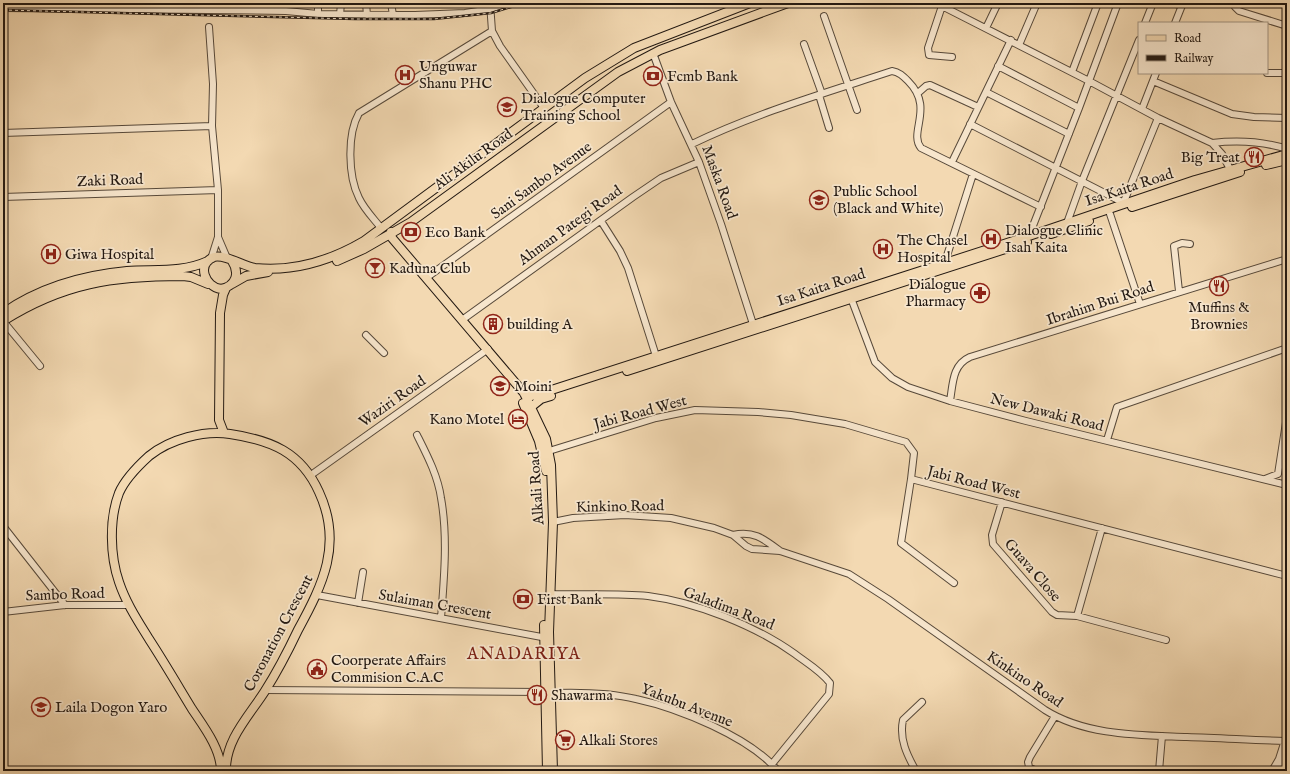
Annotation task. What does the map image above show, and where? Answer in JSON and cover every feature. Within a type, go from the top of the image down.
[{"type":"main road","name":"Ali Akilu Road","points":[[229,259],[255,268],[304,266],[334,258],[364,241],[585,78],[634,48],[750,3]]},
{"type":"main road","name":"Ali Akilu Road","points":[[229,286],[254,274],[301,270],[332,263],[364,249],[380,238],[411,222],[618,72],[653,53],[788,3]]},
{"type":"main road","name":"Isa Kaita Road","points":[[532,408],[541,399],[656,356],[753,324],[1110,214],[1230,169],[1287,154]]},
{"type":"main road","name":"Isa Kaita Road","points":[[524,393],[531,396],[607,375],[851,298],[945,262],[1029,236],[1047,233],[1067,223],[1124,204],[1196,183],[1287,160]]},
{"type":"main road","name":"Alkali Road","points":[[391,232],[392,238],[462,320],[520,396],[539,441],[546,466],[547,771]]},
{"type":"main road","name":"Alkali Road","points":[[380,238],[388,241],[524,393],[540,424],[549,451],[553,522],[551,594],[546,638]]},
{"type":"main road","points":[[3,316],[47,290],[87,277],[128,271],[190,268],[219,256],[229,259],[236,270],[236,275],[223,295],[220,314],[219,420],[214,433]]},
{"type":"main road","points":[[210,260],[204,270],[205,280],[215,294],[220,314]]},
{"type":"main road","points":[[3,316],[52,294],[116,278],[183,276],[191,277],[221,289],[229,286]]},
{"type":"main road","points":[[219,420],[224,433]]},
{"type":"main road","name":"Coronation Crescent","points":[[214,433],[224,433],[267,441],[286,451],[311,475],[322,499],[330,523],[330,544],[327,566],[317,595],[266,690],[238,730],[228,753],[224,769],[212,742],[129,605],[119,582],[112,555],[112,537],[120,492],[136,467],[156,450],[185,438],[214,433]]},
{"type":"main road","name":"Alkali Road","points":[[547,692],[553,771]]},
{"type":"main road","points":[[212,742],[220,748],[231,745]]},
{"type":"street","points":[[318,3],[318,14]]},
{"type":"street","points":[[340,15],[341,3]]},
{"type":"street","points":[[366,3],[368,15]]},
{"type":"street","points":[[391,3],[393,15]]},
{"type":"street","points":[[3,8],[207,6],[318,14],[393,15],[465,13],[508,3]]},
{"type":"street","points":[[986,28],[998,3]]},
{"type":"street","points":[[1019,45],[1037,3]]},
{"type":"street","points":[[1072,72],[1098,3]]},
{"type":"street","points":[[1029,236],[1080,108],[1118,3]]},
{"type":"street","points":[[1145,22],[1153,3]]},
{"type":"street","points":[[1172,3],[1182,5],[1175,22]]},
{"type":"street","points":[[1235,3],[1235,7],[1239,11],[1287,26]]},
{"type":"street","points":[[952,57],[932,56],[928,53],[939,4],[1011,40],[1158,118],[1212,143],[1222,154],[1230,169]]},
{"type":"street","points":[[490,6],[492,30],[500,46],[544,108]]},
{"type":"street","points":[[824,16],[857,110]]},
{"type":"street","points":[[209,27],[213,84],[212,126],[218,190],[218,237],[210,260]]},
{"type":"street","points":[[381,228],[359,199],[354,186],[351,140],[355,120],[359,113],[492,30]]},
{"type":"street","points":[[952,162],[1011,40]]},
{"type":"street","points":[[1067,223],[1082,181],[1118,96],[1138,43]]},
{"type":"street","points":[[804,44],[829,128]]},
{"type":"street","name":"Maska Road","points":[[653,53],[671,102],[692,144],[699,162],[721,224],[753,324]]},
{"type":"street","points":[[998,66],[1080,108]]},
{"type":"street","points":[[692,144],[720,131],[820,95],[892,71],[896,71],[910,83],[918,93],[921,115],[917,144],[921,148],[1041,207]]},
{"type":"street","points":[[1268,73],[1287,74]]},
{"type":"street","points":[[1142,109],[1156,74]]},
{"type":"street","points":[[1153,81],[1232,114],[1254,117],[1287,118]]},
{"type":"street","points":[[918,93],[926,86],[930,85],[978,107]]},
{"type":"street","points":[[986,92],[1069,134]]},
{"type":"street","name":"Sani Sambo Avenue","points":[[426,278],[671,102]]},
{"type":"street","points":[[970,124],[1124,204],[1158,118]]},
{"type":"street","points":[[3,133],[212,126]]},
{"type":"street","points":[[1212,143],[1256,142],[1287,149]]},
{"type":"street","name":"Ahman Pategi Road","points":[[462,320],[661,178],[699,162]]},
{"type":"street","points":[[945,262],[973,174]]},
{"type":"street","name":"Zaki Road","points":[[3,197],[218,190]]},
{"type":"street","points":[[1110,214],[1140,304]]},
{"type":"street","points":[[600,221],[620,251],[628,268],[656,356]]},
{"type":"street","points":[[218,237],[229,259]]},
{"type":"street","points":[[1179,291],[1174,246],[1182,243],[1190,244]]},
{"type":"street","name":"Ibrahim Bui Road","points":[[950,401],[956,368],[964,360],[1179,291],[1287,259]]},
{"type":"street","name":"New Dawaki Road","points":[[851,298],[875,362],[892,378],[908,387],[950,401],[1286,485]]},
{"type":"street","points":[[3,316],[40,366]]},
{"type":"street","points":[[366,335],[384,353]]},
{"type":"street","points":[[1107,440],[1117,407],[1287,348]]},
{"type":"street","name":"Waziri Road","points":[[311,475],[486,350]]},
{"type":"street","name":"Jabi Road West","points":[[549,451],[656,418],[689,411],[758,412],[790,415],[845,424],[906,442],[914,453],[911,479],[1287,576]]},
{"type":"street","points":[[1286,485],[1278,474],[1287,416]]},
{"type":"street","points":[[417,435],[435,476],[441,498],[444,528],[441,618]]},
{"type":"street","points":[[1266,479],[1278,474]]},
{"type":"street","points":[[911,479],[901,543],[954,583]]},
{"type":"street","name":"Guava Close","points":[[1002,502],[992,535],[993,544],[1052,612],[1057,615],[1077,616],[1102,528]]},
{"type":"street","name":"Kinkino Road","points":[[553,522],[573,518],[625,515],[671,518],[714,528],[733,535],[746,546],[752,548],[780,551],[849,574],[888,599],[1055,716],[1085,727],[1137,735],[1286,744]]},
{"type":"street","points":[[3,526],[65,605]]},
{"type":"street","name":"Kinkino Road","points":[[733,535],[741,533],[753,534],[762,538],[780,551]]},
{"type":"street","points":[[358,603],[363,572]]},
{"type":"street","name":"Galadima Road","points":[[551,594],[647,596],[673,600],[758,630],[774,639],[821,674],[830,684],[829,694],[772,764]]},
{"type":"street","name":"Sulaiman Crescent","points":[[317,595],[546,638]]},
{"type":"street","name":"Sambo Road","points":[[3,612],[65,605],[129,605]]},
{"type":"street","points":[[1077,616],[1166,640]]},
{"type":"street","name":"Yakubu Avenue","points":[[266,690],[547,692],[610,694],[658,705],[725,731],[747,744],[772,764],[778,771]]},
{"type":"street","points":[[916,771],[907,756],[903,742],[903,720],[922,702]]},
{"type":"street","points":[[1036,771],[1030,767],[1028,762],[1055,716]]},
{"type":"street","points":[[1277,771],[1286,744],[1287,734]]},
{"type":"street","points":[[1159,771],[1162,736]]},
{"type":"street","points":[[1272,771],[1286,744]]},
{"type":"railway","points":[[3,10],[355,19],[434,19],[491,13],[524,3]]},
{"type":"place","name":"Unguwar Shanu PHC","points":[[405,75]]},
{"type":"place","name":"Fcmb Bank","points":[[653,76]]},
{"type":"place","name":"Dialogue Computer Training School","points":[[507,107]]},
{"type":"place","name":"Big Treat","points":[[1254,157]]},
{"type":"place","name":"Public School (Black and White)","points":[[819,200]]},
{"type":"place","name":"Eco Bank","points":[[411,232]]},
{"type":"place","name":"Dialogue Clinic Isah Kaita","points":[[991,239]]},
{"type":"place","name":"The Chasel Hospital","points":[[883,249]]},
{"type":"place","name":"Giwa Hospital","points":[[51,254]]},
{"type":"place","name":"Kaduna Club","points":[[375,268]]},
{"type":"place","name":"Muffins & Brownies","points":[[1219,286]]},
{"type":"place","name":"Dialogue Pharmacy","points":[[980,293]]},
{"type":"place","name":"building A","points":[[493,324]]},
{"type":"place","name":"Moini","points":[[500,386]]},
{"type":"place","name":"Kano Motel","points":[[518,419]]},
{"type":"place","name":"First Bank","points":[[523,599]]},
{"type":"place","name":"Coorperate Affairs Commision C.A.C","points":[[317,669]]},
{"type":"place","name":"Shawarma","points":[[537,695]]},
{"type":"place","name":"Laila Dogon Yaro","points":[[41,707]]},
{"type":"place","name":"Alkali Stores","points":[[565,740]]},
{"type":"district","name":"ANADARIYA","points":[[524,653]]}]
